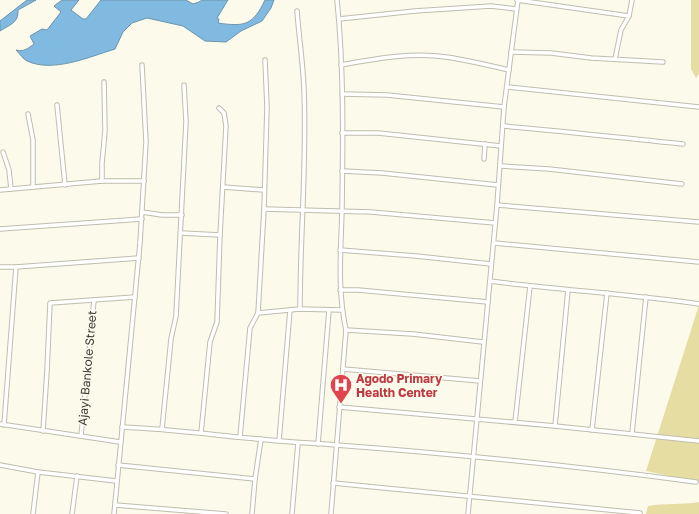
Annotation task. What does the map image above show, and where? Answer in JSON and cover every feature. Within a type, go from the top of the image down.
[{"type":"street","points":[[331,514],[346,330],[340,290],[342,210],[342,65],[337,0]]},
{"type":"street","points":[[468,514],[483,342],[494,243],[504,108],[518,0],[629,16]]},
{"type":"street","points":[[615,59],[621,30],[629,16],[632,0]]},
{"type":"street","points":[[339,19],[415,11],[491,6],[516,9]]},
{"type":"street","points":[[297,11],[304,90],[300,309]]},
{"type":"street","points":[[511,52],[551,53],[592,58],[663,62]]},
{"type":"street","points":[[342,65],[390,57],[431,56],[446,57],[509,70]]},
{"type":"street","points":[[240,437],[250,328],[258,313],[268,107],[265,60]]},
{"type":"street","points":[[114,514],[142,219],[146,142],[142,66]]},
{"type":"street","points":[[102,181],[105,131],[104,82]]},
{"type":"street","points":[[162,429],[171,339],[176,316],[186,122],[184,85]]},
{"type":"street","points":[[507,87],[699,107]]},
{"type":"street","points":[[342,94],[388,95],[504,108]]},
{"type":"street","points":[[57,105],[66,184]]},
{"type":"street","points":[[201,433],[210,342],[217,322],[226,126],[224,114],[219,108]]},
{"type":"street","points":[[28,114],[33,140],[33,186]]},
{"type":"street","points":[[503,126],[569,131],[683,144]]},
{"type":"street","points":[[342,133],[378,133],[501,146]]},
{"type":"street","points":[[484,159],[485,144]]},
{"type":"street","points":[[3,152],[9,170],[11,189]]},
{"type":"street","points":[[500,166],[549,169],[682,184]]},
{"type":"street","points":[[342,171],[382,173],[498,185]]},
{"type":"street","points":[[0,190],[102,181],[144,181]]},
{"type":"street","points":[[223,187],[264,190]]},
{"type":"street","points":[[497,205],[699,222]]},
{"type":"street","points":[[264,209],[342,210],[495,223]]},
{"type":"street","points":[[142,212],[162,215],[182,215]]},
{"type":"street","points":[[0,229],[142,219]]},
{"type":"street","points":[[181,233],[220,235]]},
{"type":"street","points":[[494,243],[699,262]]},
{"type":"street","points":[[340,250],[491,264]]},
{"type":"street","points":[[0,267],[139,258]]},
{"type":"street","points":[[16,267],[2,424],[120,442]]},
{"type":"street","points":[[490,281],[699,304]]},
{"type":"street","points":[[515,422],[530,286]]},
{"type":"street","points":[[340,290],[358,290],[488,302]]},
{"type":"street","points":[[555,426],[568,290]]},
{"type":"street","points":[[592,430],[607,293]]},
{"type":"street","points":[[43,431],[50,303],[135,297]]},
{"type":"street","points":[[632,433],[646,297]]},
{"type":"street","name":"Ajayi Bankole Street","points":[[81,436],[94,300]]},
{"type":"street","points":[[258,313],[300,309],[342,310]]},
{"type":"street","points":[[279,441],[290,310]]},
{"type":"street","points":[[318,444],[329,310]]},
{"type":"street","points":[[346,330],[413,334],[483,342]]},
{"type":"street","points":[[343,368],[480,381]]},
{"type":"street","points":[[339,407],[632,433],[699,441]]},
{"type":"street","points":[[122,427],[162,429],[298,443],[473,457],[696,482]]},
{"type":"street","points":[[252,514],[261,439]]},
{"type":"street","points":[[292,514],[298,443]]},
{"type":"street","points":[[0,465],[38,472],[116,481]]},
{"type":"street","points":[[118,465],[256,479]]},
{"type":"street","points":[[33,514],[38,472]]},
{"type":"street","points":[[72,514],[77,476]]},
{"type":"street","points":[[333,483],[640,513]]},
{"type":"street","points":[[115,505],[226,514]]},
{"type":"street","points":[[154,509],[154,514]]},
{"type":"shaded area","points":[[691,0],[699,0],[699,74],[696,78],[691,69]]},
{"type":"shaded area","points":[[699,305],[699,482],[646,471]]},
{"type":"shaded area","points":[[699,502],[699,514],[646,514],[648,506]]},
{"type":"water","points":[[27,0],[36,0],[18,10],[15,21],[0,31],[0,21]]},
{"type":"water","points":[[62,0],[79,0],[71,10],[83,19],[86,19],[101,0],[186,0],[193,4],[202,0],[228,0],[217,18],[219,19],[218,23],[235,25],[242,24],[252,19],[261,8],[265,0],[274,0],[271,8],[262,21],[241,31],[226,42],[205,41],[183,26],[147,18],[132,23],[123,32],[115,49],[59,65],[37,64],[27,61],[16,50],[23,50],[34,44],[30,36],[42,29],[47,30],[61,12],[54,6]]},
{"type":"place","name":"Agodo Primary Health Center","points":[[341,404]]}]
